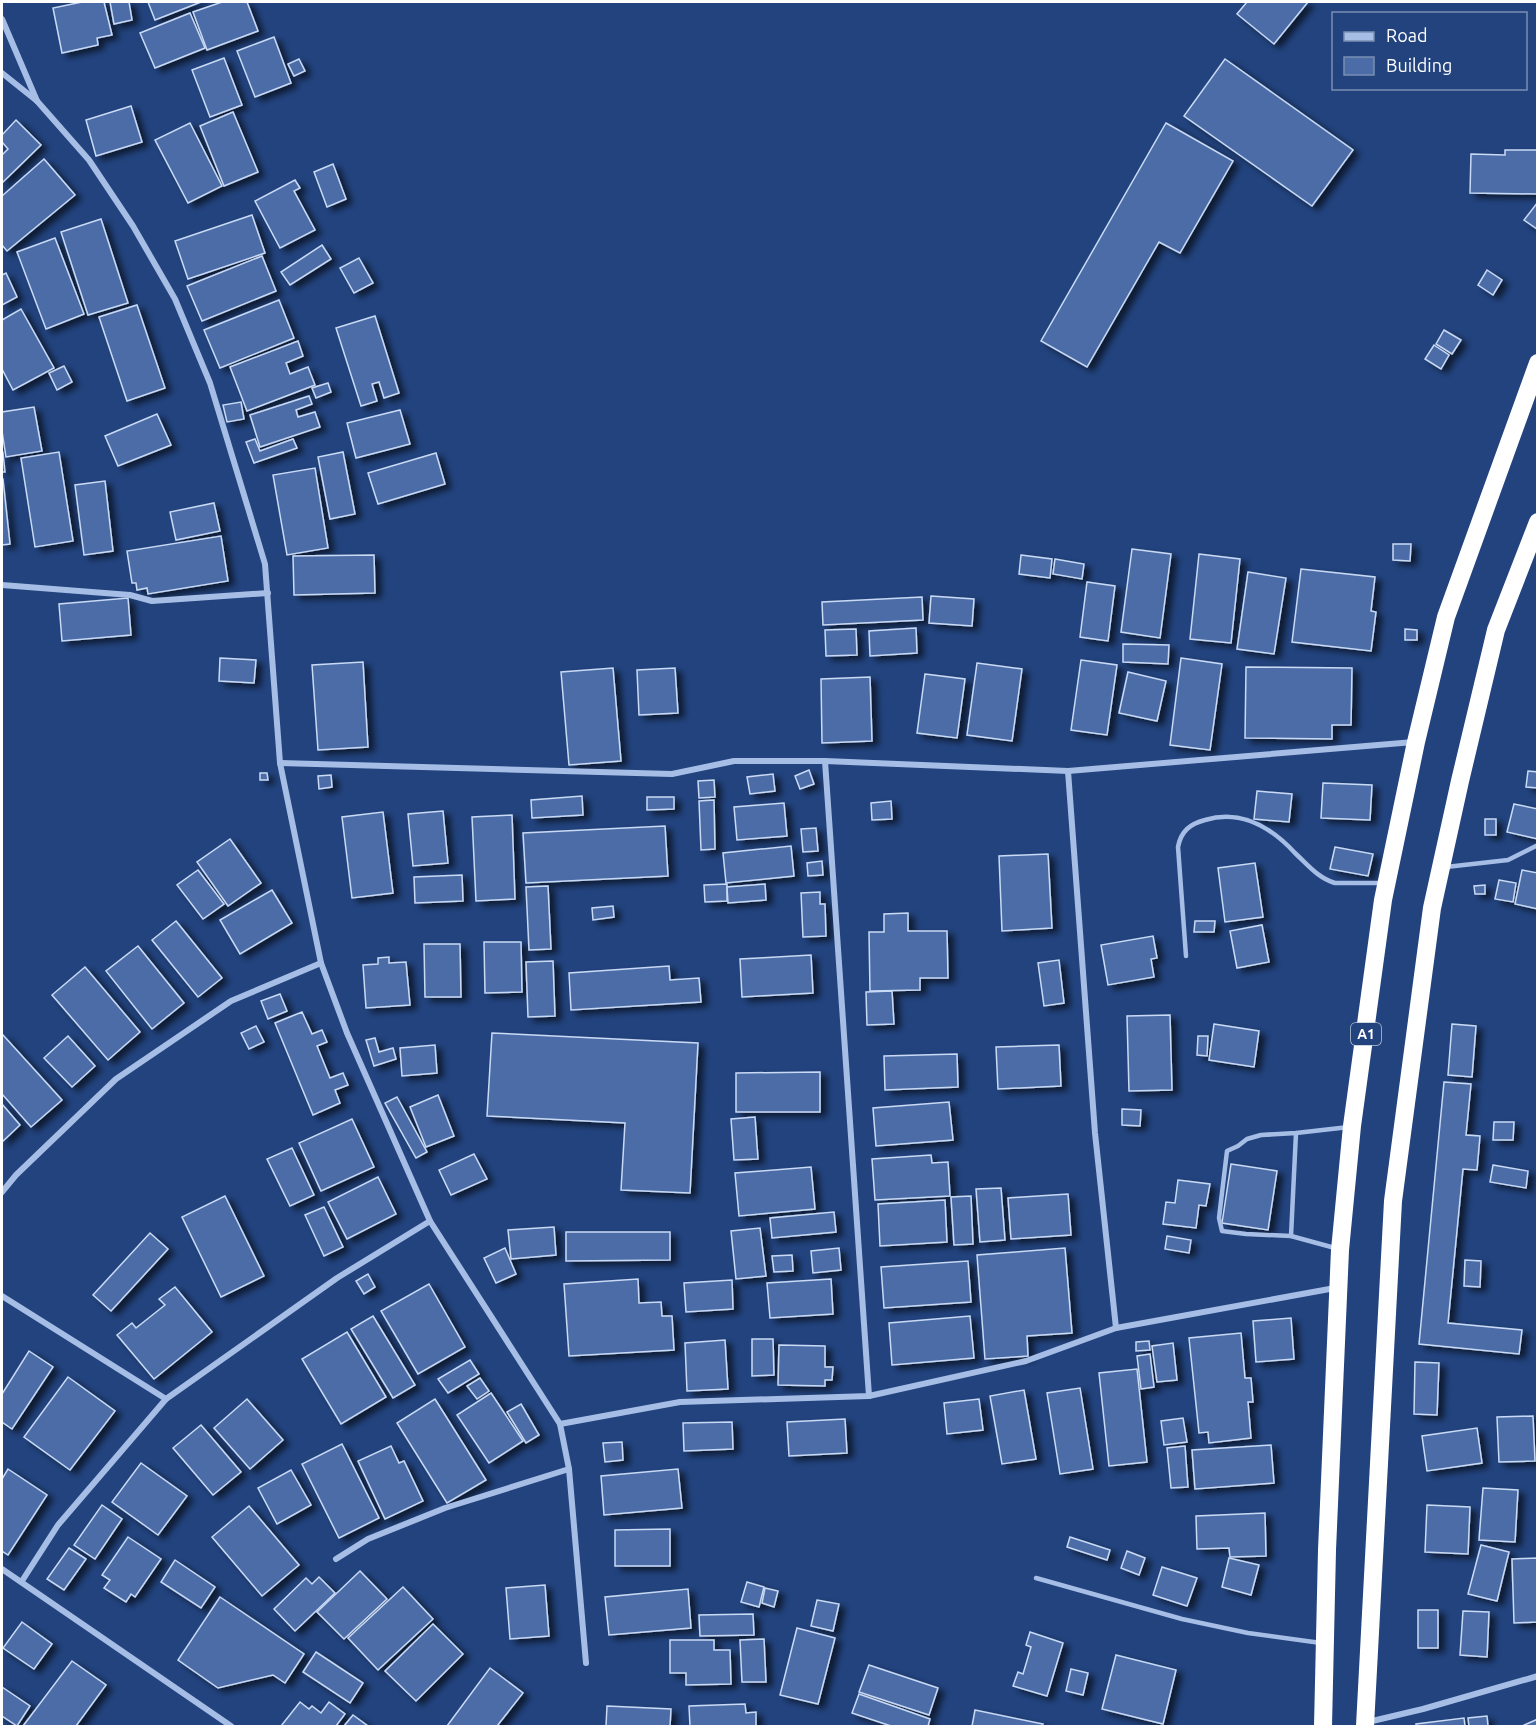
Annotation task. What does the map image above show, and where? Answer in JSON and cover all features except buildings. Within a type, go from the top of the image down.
[{"type":"highway","name":"A1","points":[[1323,1726],[1324,1643],[1340,1250],[1352,1126],[1387,883],[1416,742],[1446,617],[1538,363]]},
{"type":"highway","points":[[1365,1725],[1393,1201],[1432,908],[1496,630],[1537,525]]},
{"type":"street","points":[[2,19],[37,101]]},
{"type":"street","points":[[2,73],[37,101],[89,160],[133,226],[175,299],[210,383],[265,564],[280,763],[321,963],[347,1033],[430,1221],[560,1424],[569,1469],[586,1663]]},
{"type":"street","points":[[2,585],[130,595],[152,601],[268,592]]},
{"type":"street","points":[[280,763],[672,774],[734,761],[825,761],[1068,771],[1416,742]]},
{"type":"street","points":[[825,761],[869,1396]]},
{"type":"street","points":[[1068,771],[1095,1133],[1116,1328]]},
{"type":"street","points":[[2,1192],[16,1175],[116,1079],[231,1001],[321,963]]},
{"type":"street","points":[[22,1581],[58,1525],[166,1399],[337,1278],[430,1221]]},
{"type":"street","points":[[560,1424],[680,1402],[869,1396],[1026,1360],[1116,1328],[1339,1288]]},
{"type":"street","points":[[2,1296],[166,1399]]},
{"type":"street","points":[[336,1559],[368,1539],[426,1515],[569,1469]]},
{"type":"street","points":[[2,1569],[231,1726]]},
{"type":"street","points":[[1365,1725],[1538,1676]]},
{"type":"lane","points":[[1186,956],[1178,847],[1186,829],[1200,821],[1226,815],[1247,819],[1283,842],[1308,867],[1335,884],[1387,883]]},
{"type":"lane","points":[[1440,868],[1508,860],[1538,845]]},
{"type":"lane","points":[[1340,1250],[1291,1236],[1222,1231],[1219,1218],[1227,1151],[1247,1139],[1261,1135],[1352,1126]]},
{"type":"lane","points":[[1291,1236],[1296,1133]]},
{"type":"lane","points":[[1036,1578],[1204,1624],[1248,1633],[1324,1643]]}]
